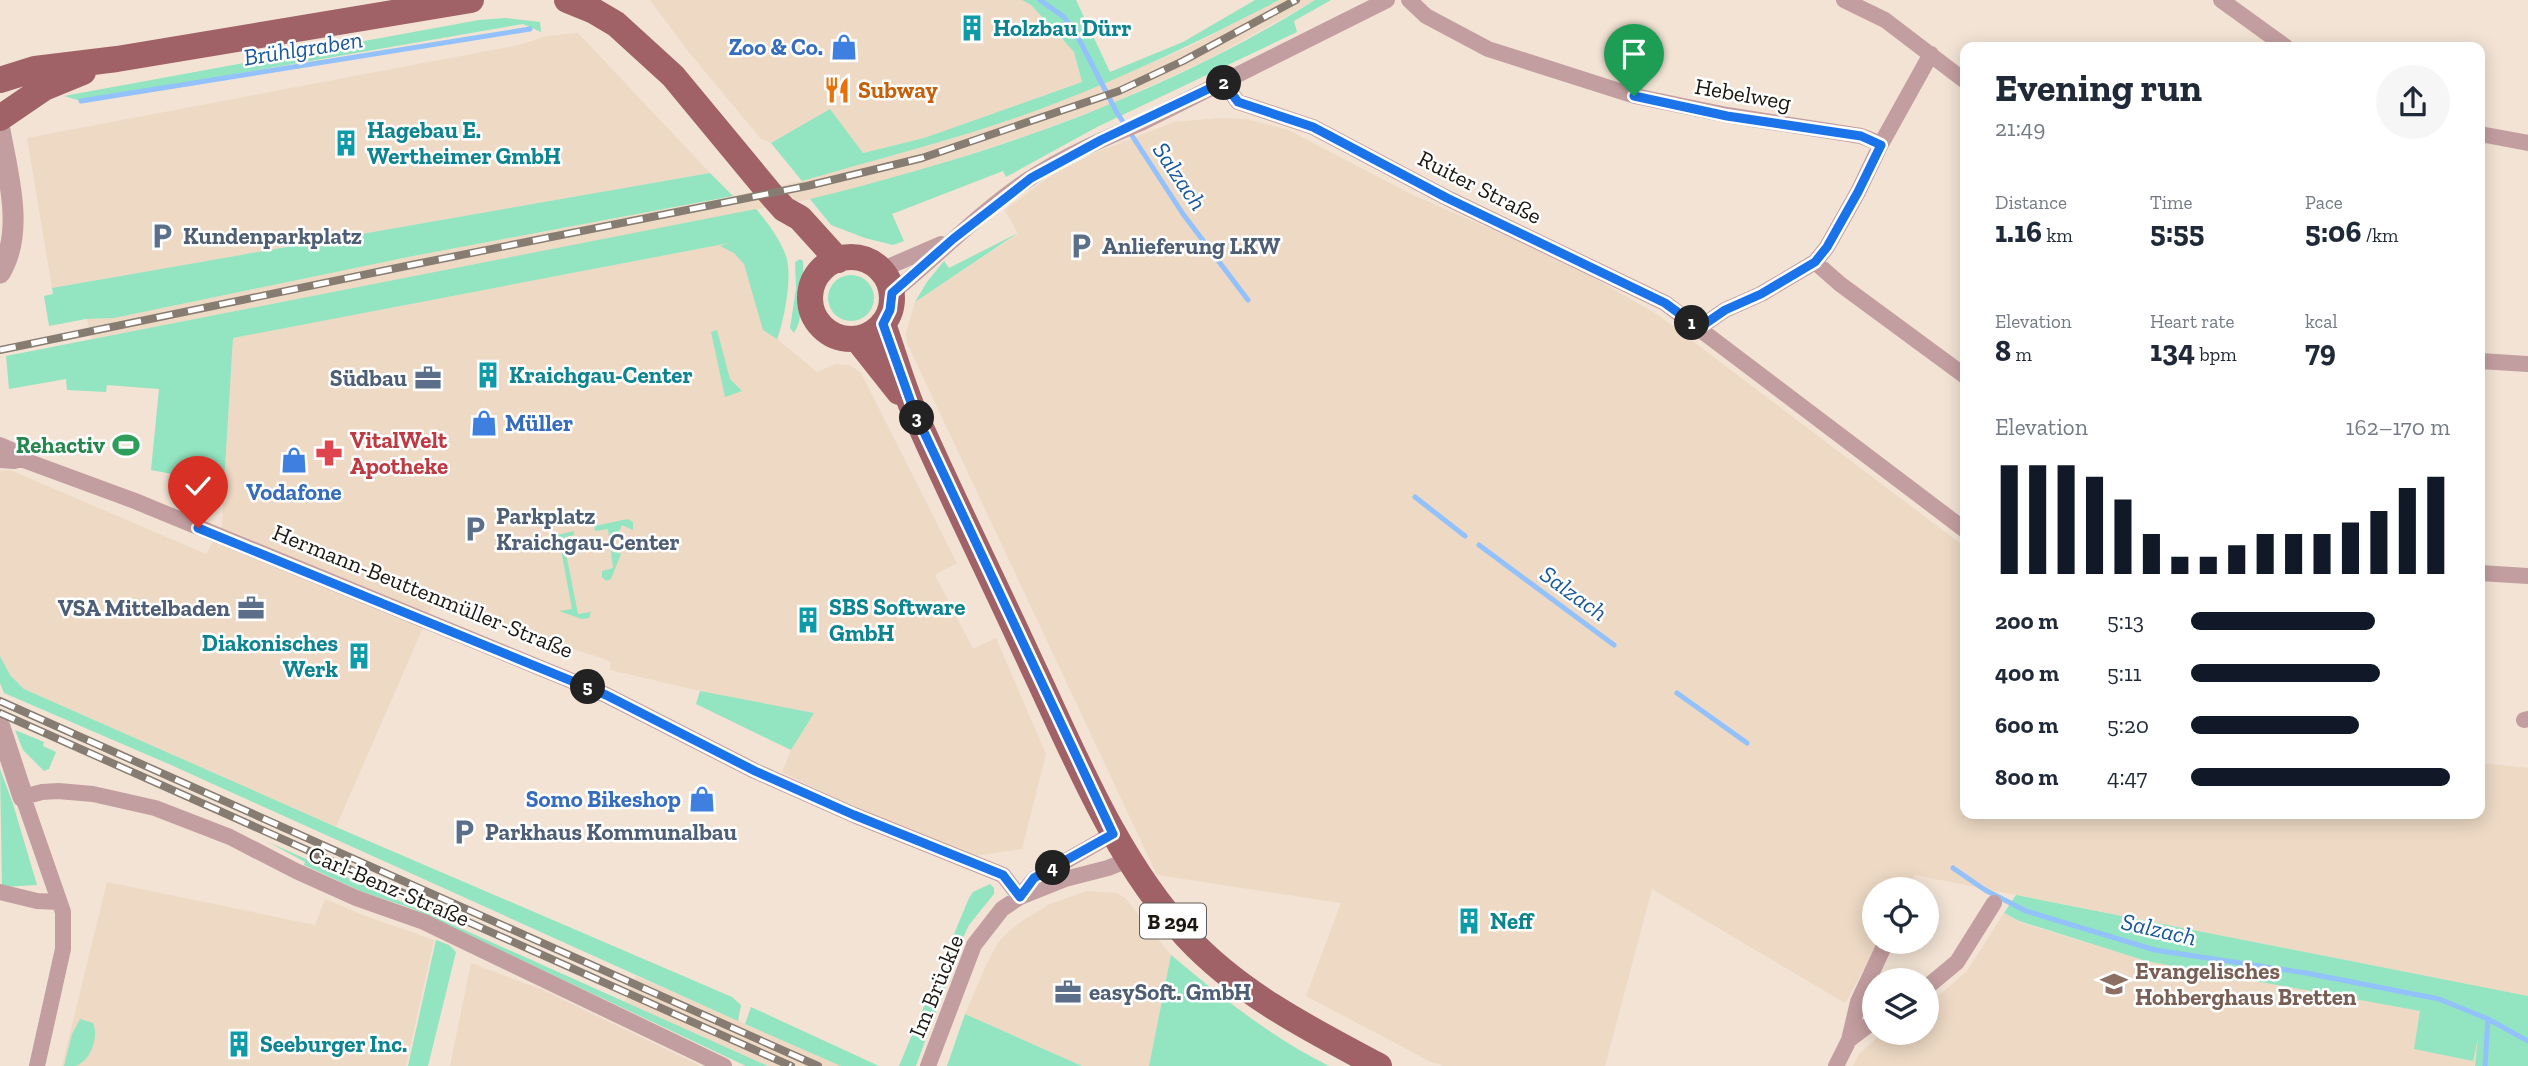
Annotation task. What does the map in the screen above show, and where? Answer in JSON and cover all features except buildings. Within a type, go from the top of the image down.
[{"type":"main road","points":[[0,80],[35,69],[117,59],[413,6],[471,0]]},
{"type":"main road","points":[[567,0],[616,24],[673,75],[784,209],[790,228],[829,266]]},
{"type":"main road","points":[[0,118],[44,88],[117,59]]},
{"type":"main road","points":[[861,259],[886,282],[890,310],[883,324],[871,334],[857,339],[839,338],[818,323],[814,316],[810,305],[811,293],[829,266],[861,259]]},
{"type":"main road","name":"B 294","points":[[883,324],[914,411],[1113,834],[1128,860],[1154,898],[1188,938],[1218,967],[1250,992],[1379,1066]]},
{"type":"main road","name":"B 294","points":[[857,339],[914,411]]},
{"type":"street","points":[[886,282],[953,239],[1031,178],[1101,140],[1387,0]]},
{"type":"street","name":"Hebelweg","points":[[1409,0],[1426,16],[1488,49],[1634,96],[1727,116],[1861,136],[1881,145]]},
{"type":"street","points":[[1844,0],[1885,20],[1960,77]]},
{"type":"street","points":[[2221,0],[2279,42]]},
{"type":"street","points":[[1699,328],[1725,310],[1761,294],[1815,262],[1827,247],[1858,192],[1931,54]]},
{"type":"street","name":"Ruiter Straße","points":[[1223,82],[1238,102],[1313,127],[1447,198],[1665,303],[1960,526]]},
{"type":"street","points":[[0,130],[13,231],[10,250],[0,273]]},
{"type":"street","points":[[2485,135],[2528,143]]},
{"type":"street","points":[[886,282],[953,239]]},
{"type":"street","points":[[1815,262],[1840,284],[1960,372]]},
{"type":"street","points":[[2485,361],[2528,364]]},
{"type":"street","name":"Hermann-Beuttenmüller-Straße","points":[[0,445],[14,451],[21,459],[135,501],[606,695],[755,771],[854,815],[1003,875],[1020,897]]},
{"type":"street","name":"Hermann-Beuttenmüller-Straße","points":[[0,460],[21,459]]},
{"type":"street","points":[[2485,573],[2528,576]]},
{"type":"street","points":[[0,727],[59,902],[64,931],[63,949],[37,1066]]},
{"type":"street","name":"Carl-Benz-Straße","points":[[23,797],[58,791],[93,794],[155,808],[230,836],[296,871],[356,898],[424,922],[724,1066]]},
{"type":"street","name":"Im Brückle","points":[[1020,897],[1034,878],[1113,834]]},
{"type":"street","name":"Im Brückle","points":[[928,1066],[974,945],[1002,909],[1020,897],[1065,878],[1108,869],[1128,860]]},
{"type":"street","points":[[0,892],[37,901],[59,902]]},
{"type":"street","points":[[1939,977],[1957,962],[1994,903]]},
{"type":"street","points":[[1836,1066],[1849,1040],[1858,1002],[1880,954]]},
{"type":"street","points":[[1849,1040],[1862,1030]]},
{"type":"shaded area","points":[[650,0],[1022,0],[1031,5],[1074,52],[1082,82],[924,138],[862,153],[830,109],[771,143],[761,139],[688,51]]},
{"type":"shaded area","points":[[1279,0],[1315,0],[1209,59],[1106,106],[901,177],[810,199],[92,339],[87,319],[114,318],[408,257],[725,198],[802,181],[994,125],[1056,103],[1187,48]]},
{"type":"shaded area","points":[[578,33],[710,173],[52,288],[27,138],[519,45],[547,36]]},
{"type":"shaded area","points":[[1247,119],[1288,130],[1413,195],[1568,263],[1658,315],[1960,543],[1960,819],[2485,819],[2485,764],[2528,768],[2528,996],[1939,880],[1939,877],[1915,875],[1862,877],[1862,954],[1872,954],[1862,968],[1845,1003],[1652,889],[1605,1066],[1444,1066],[1431,1062],[1306,996],[1341,903],[1157,875],[907,343],[906,333],[915,302],[1018,234],[1005,210],[1054,173],[1097,152],[1174,122]]},
{"type":"shaded area","points":[[755,238],[781,329],[777,339],[817,372],[836,364],[850,365],[861,373],[957,563],[935,575],[973,649],[996,638],[1046,754],[1022,849],[976,856],[903,831],[782,772],[791,750],[813,713],[610,670],[611,662],[599,657],[432,607],[336,827],[24,689],[10,675],[0,656],[0,471],[10,470],[206,554],[222,525],[233,338]]},
{"type":"shaded area","points":[[107,882],[315,925],[325,899],[434,940],[406,1066],[62,1066]]},
{"type":"shaded area","points":[[1087,891],[1117,893],[1125,898],[1171,955],[1149,1066],[1082,1066],[965,1014],[987,963],[998,943],[1009,931],[1050,904]]},
{"type":"shaded area","name":"Evangelisches Hohberghaus Bretten","points":[[2004,913],[2019,922],[2146,961],[2481,1022],[2475,1066],[1853,1066],[1859,1054],[1869,1045],[1939,1045],[1939,995],[1967,971]]},
{"type":"shaded area","points":[[471,963],[543,990],[701,1066],[450,1066]]},
{"type":"shaded area","points":[[636,976],[841,1066],[768,1066],[624,1002]]},
{"type":"green space","points":[[1022,0],[1076,0],[1110,72],[1183,42],[1255,0],[1279,0],[1113,80],[1025,115],[802,181],[771,143],[830,109],[863,153],[924,138],[1082,82],[1074,52],[1031,5]]},
{"type":"green space","points":[[1315,0],[1331,0],[1294,21],[1297,32],[1097,127],[1006,177],[1003,171],[892,214],[904,241],[893,245],[831,225],[810,199],[942,163],[1071,120],[1196,66]]},
{"type":"green space","points":[[505,18],[540,22],[541,32],[523,24],[81,101],[64,96],[479,20]]},
{"type":"green space","points":[[710,173],[733,196],[408,257],[114,318],[86,319],[49,326],[44,296],[53,294],[52,288]]},
{"type":"green space","points":[[756,209],[777,237],[788,264],[787,298],[777,339],[763,330],[744,264],[734,253],[720,246],[729,243],[233,338],[224,484],[151,470],[159,389],[107,385],[106,392],[67,390],[66,379],[9,389],[6,356]]},
{"type":"green space","points":[[1018,233],[915,302],[944,261],[949,268]]},
{"type":"green space","points":[[800,259],[803,261],[803,270],[800,318],[794,333],[790,328],[796,289],[795,262]]},
{"type":"green space","points":[[851,275],[867,282],[874,298],[867,314],[851,321],[835,314],[828,298],[835,282]]},
{"type":"green space","points":[[717,330],[730,379],[742,391],[725,397],[711,332]]},
{"type":"green space","points":[[628,519],[633,522],[633,530],[622,525],[611,549],[621,554],[611,579],[606,581],[602,577],[602,571],[613,568],[608,529],[595,531],[594,526]]},
{"type":"green space","points":[[574,531],[574,535],[563,538],[578,614],[591,612],[589,618],[582,619],[559,611],[572,609],[559,539],[549,540],[548,537]]},
{"type":"green space","points":[[0,656],[10,675],[24,689],[732,997],[741,1005],[738,1021],[171,765],[4,693],[0,683]]},
{"type":"green space","points":[[700,691],[814,713],[791,750],[696,704]]},
{"type":"green space","points":[[15,730],[44,742],[43,746],[56,752],[49,769],[44,771],[23,750]]},
{"type":"green space","points":[[0,769],[13,804],[37,885],[2,887]]},
{"type":"green space","points":[[268,842],[768,1066],[746,1066],[413,909],[360,891],[304,865],[305,862]]},
{"type":"green space","points":[[990,884],[994,888],[994,894],[969,925],[962,940],[916,1066],[899,1066],[969,898],[973,892]]},
{"type":"green space","points":[[2016,895],[2528,996],[2528,1066],[2475,1066],[2478,1038],[2473,1061],[2414,1049],[2420,1011],[2146,961],[2019,921],[2004,913]]},
{"type":"green space","points":[[436,940],[449,945],[456,952],[428,1066],[408,1066]]},
{"type":"green space","points":[[1171,955],[1247,1015],[1329,1066],[1149,1066]]},
{"type":"green space","points":[[751,1007],[879,1066],[841,1066],[745,1024]]},
{"type":"green space","points":[[965,1014],[1082,1066],[947,1066]]},
{"type":"green space","points":[[80,1019],[93,1023],[95,1035],[92,1048],[81,1064],[64,1066],[72,1034]]},
{"type":"waterway","name":"Salzach","points":[[1040,0],[1064,17],[1081,43],[1116,111],[1183,214],[1248,300]]},
{"type":"waterway","name":"Brühlgraben","points":[[81,101],[530,29]]},
{"type":"waterway","name":"Salzach","points":[[1415,497],[1465,536]]},
{"type":"waterway","name":"Salzach","points":[[1479,545],[1614,645]]},
{"type":"waterway","name":"Salzach","points":[[1677,693],[1747,743]]},
{"type":"waterway","name":"Salzach","points":[[1953,868],[1985,890],[2026,911],[2155,950],[2306,973],[2439,999],[2488,1019],[2528,1041]]},
{"type":"waterway","points":[[2485,1066],[2488,1019]]},
{"type":"railway","points":[[0,350],[807,186],[922,158],[1119,91],[1183,61],[1296,0]]},
{"type":"railway","points":[[0,701],[818,1066]]},
{"type":"railway","points":[[0,713],[791,1066]]},
{"type":"place","name":"Holzbau Dürr","points":[[972,28]]},
{"type":"place","name":"Zoo & Co.","points":[[844,47]]},
{"type":"place","name":"Subway","points":[[837,90]]},
{"type":"place","name":"Hagebau E. Wertheimer GmbH","points":[[346,143]]},
{"type":"place","name":"Kundenparkplatz","points":[[162,236]]},
{"type":"place","name":"Anlieferung LKW","points":[[1081,246]]},
{"type":"place","name":"Kraichgau-Center","points":[[488,375]]},
{"type":"place","name":"Südbau","points":[[428,378]]},
{"type":"place","name":"Müller","points":[[484,423]]},
{"type":"place","name":"Rehactiv","points":[[126,445]]},
{"type":"place","name":"VitalWelt Apotheke","points":[[329,453]]},
{"type":"place","name":"Vodafone","points":[[294,460]]},
{"type":"place","name":"Parkplatz Kraichgau-Center","points":[[475,529]]},
{"type":"place","name":"VSA Mittelbaden","points":[[251,608]]},
{"type":"place","name":"SBS Software GmbH","points":[[808,620]]},
{"type":"place","name":"Diakonisches Werk","points":[[359,656]]},
{"type":"place","name":"Somo Bikeshop","points":[[702,799]]},
{"type":"place","name":"Parkhaus Kommunalbau","points":[[464,832]]},
{"type":"place","name":"Neff","points":[[1469,921]]},
{"type":"place","name":"Evangelisches Hohberghaus Bretten","points":[[2114,984]]},
{"type":"place","name":"easySoft. GmbH","points":[[1068,992]]},
{"type":"place","name":"Seeburger Inc.","points":[[239,1044]]},
{"type":"route","points":[[198,528],[606,695],[755,771],[854,815],[1003,875],[1020,897],[1034,878],[1113,834],[914,411],[883,324],[890,310],[892,293],[953,239],[1031,178],[1101,140],[1223,82],[1238,102],[1313,127],[1447,198],[1665,303],[1699,328],[1725,310],[1761,294],[1815,262],[1827,247],[1881,145],[1861,136],[1727,116],[1634,96]]}]
